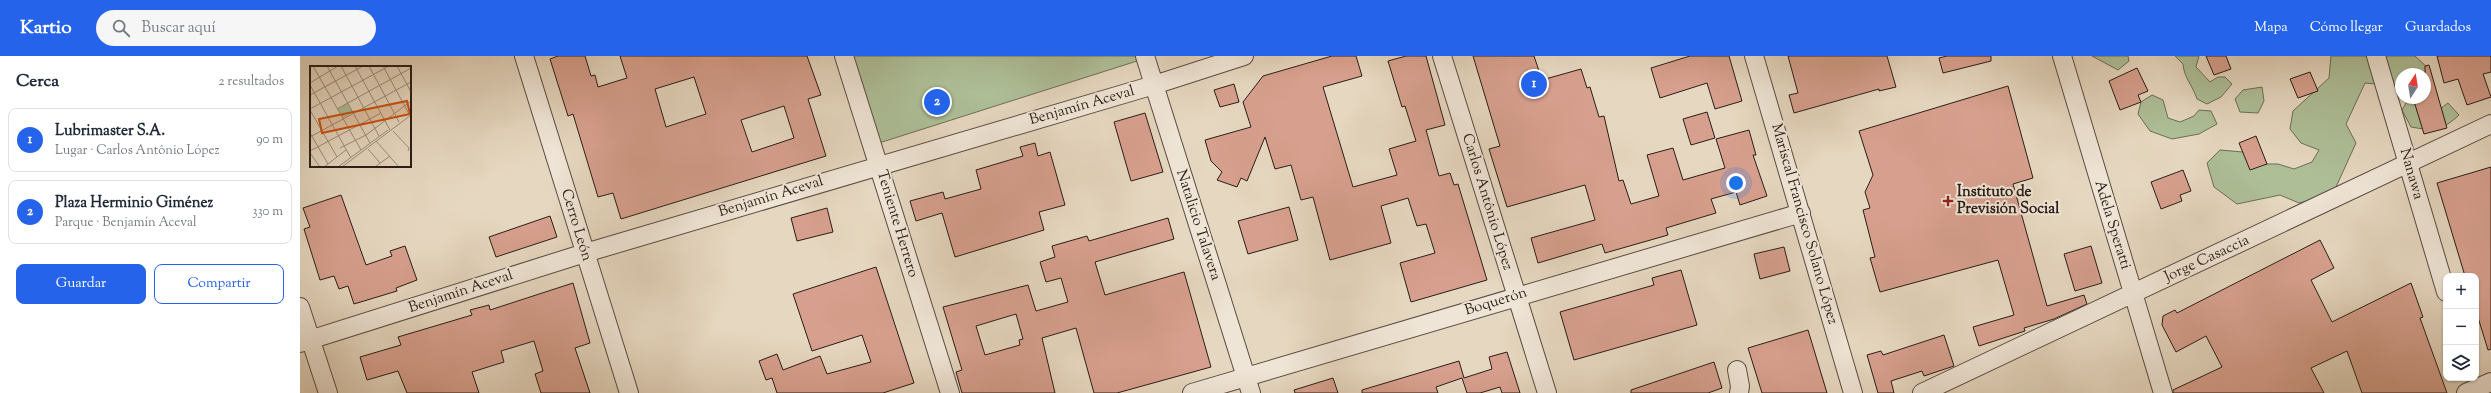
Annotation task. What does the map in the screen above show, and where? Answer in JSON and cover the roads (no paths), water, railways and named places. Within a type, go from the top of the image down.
[{"type":"street","name":"Cerro León","points":[[524,56],[629,393]]},
{"type":"street","name":"Teniente Herrero","points":[[844,56],[950,393]]},
{"type":"street","name":"Natalicio Talavera","points":[[1145,56],[1249,385]]},
{"type":"street","name":"Benjamín Aceval","points":[[305,341],[585,253],[1154,85],[1244,56]]},
{"type":"street","name":"Carlos Antônio López","points":[[1442,56],[1547,393]]},
{"type":"street","name":"Mariscal Francisco Solano López","points":[[1754,56],[1801,213],[1852,393]]},
{"type":"street","name":"Adela Speratti","points":[[2062,56],[2163,393]]},
{"type":"street","name":"Nanawa","points":[[2376,56],[2443,282]]},
{"type":"street","name":"Jorge Casaccia","points":[[1922,393],[2491,124]]},
{"type":"street","name":"Boquerón","points":[[1192,393],[1249,385],[1516,296],[1801,213]]},
{"type":"street","points":[[300,307],[305,341],[328,393]]},
{"type":"street","points":[[1737,370],[1740,386],[1739,393]]},
{"type":"street","points":[[2471,387],[2491,382]]},
{"type":"place","name":"Lubrimaster S.A.","points":[[1534,84]]},
{"type":"place","name":"Plaza Herminio Giménez","points":[[937,102]]},
{"type":"place","name":"Instituto de Previsión Social","points":[[1948,201]]}]
